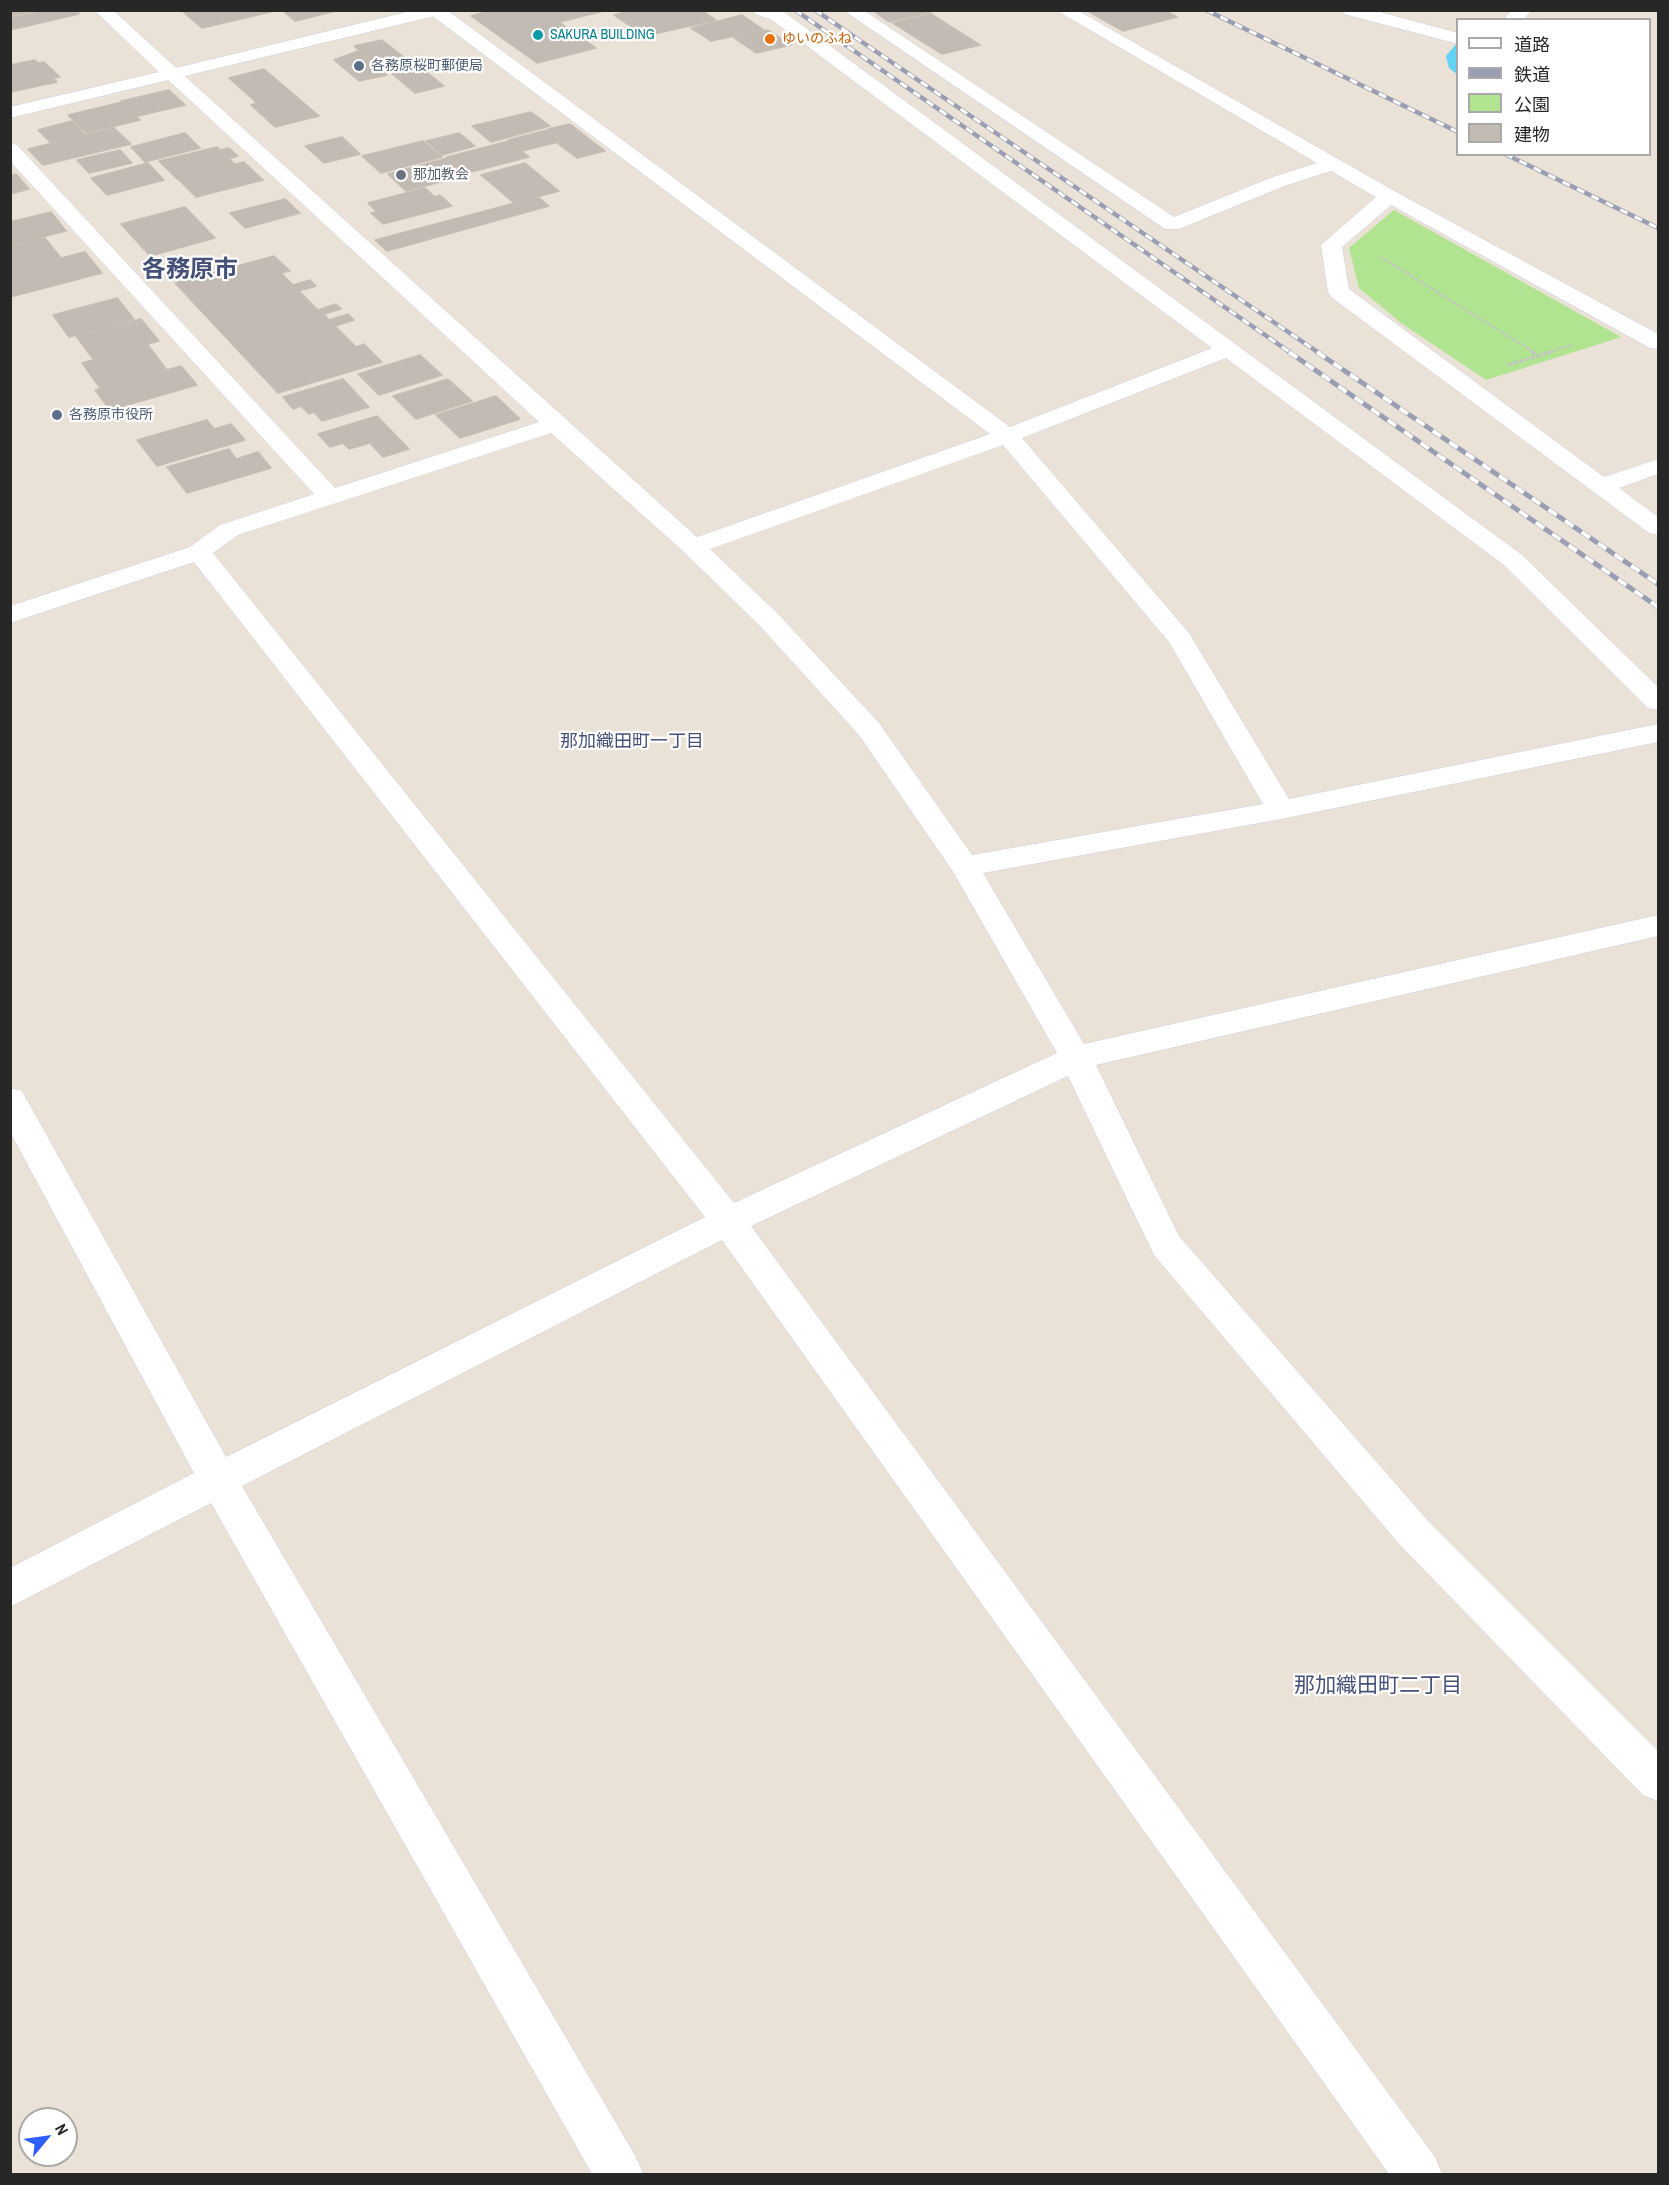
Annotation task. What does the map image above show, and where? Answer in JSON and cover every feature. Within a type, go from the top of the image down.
[{"type":"street","points":[[102,10],[693,547],[770,620],[869,729],[964,866],[1076,1058],[1166,1245],[1414,1533],[1659,1780]]},
{"type":"street","points":[[761,10],[778,16],[1513,560],[1659,702]]},
{"type":"street","points":[[851,10],[1172,225],[1280,182],[1333,164]]},
{"type":"street","points":[[1064,10],[1389,196],[1659,344]]},
{"type":"street","points":[[1350,10],[1456,39]]},
{"type":"street","points":[[10,113],[438,11],[1007,436],[1180,639],[1281,810]]},
{"type":"street","points":[[10,149],[330,497]]},
{"type":"street","points":[[1389,196],[1331,246],[1339,292],[1659,528]]},
{"type":"street","points":[[693,547],[1007,436],[1227,350]]},
{"type":"street","points":[[10,615],[199,552],[229,530],[555,424]]},
{"type":"street","points":[[1601,486],[1659,466]]},
{"type":"street","points":[[199,552],[728,1221],[1418,2175]]},
{"type":"street","points":[[964,866],[1281,810],[1659,733]]},
{"type":"street","points":[[10,1589],[218,1480],[728,1221],[1076,1058],[1659,925]]},
{"type":"street","points":[[10,1100],[218,1480],[620,2175]]},
{"type":"path","points":[[1377,255],[1539,356]]},
{"type":"path","points":[[1437,364],[1469,356],[1486,372],[1577,344]]},
{"type":"green space","points":[[1394,210],[1621,337],[1486,380],[1401,323],[1359,288],[1349,248]]},
{"type":"building","points":[[10,10],[38,10],[10,16]]},
{"type":"building","points":[[46,10],[76,10],[79,14],[10,30],[10,18]]},
{"type":"building","points":[[181,10],[279,10],[202,28]]},
{"type":"building","points":[[282,10],[340,10],[295,21]]},
{"type":"building","name":"SAKURA BUILDING","points":[[492,10],[597,10],[600,12],[559,22],[596,48],[537,63],[471,16]]},
{"type":"building","points":[[632,10],[701,10],[716,20],[645,36],[614,15]]},
{"type":"building","points":[[872,10],[928,10],[931,12],[889,22]]},
{"type":"building","points":[[1086,10],[1164,10],[1177,17],[1123,31]]},
{"type":"building","points":[[931,14],[980,45],[942,54],[893,23]]},
{"type":"building","points":[[742,15],[764,30],[711,41],[691,28]]},
{"type":"building","points":[[768,30],[791,45],[756,53],[734,38]]},
{"type":"building","points":[[382,40],[405,58],[377,65],[354,46]]},
{"type":"building","points":[[358,51],[387,75],[359,81],[334,60]]},
{"type":"building","points":[[35,60],[38,63],[44,62],[60,77],[53,78],[57,82],[10,92],[10,65]]},
{"type":"building","points":[[419,66],[444,86],[415,93],[390,72]]},
{"type":"building","points":[[264,69],[319,116],[275,127],[251,105],[257,103],[229,78]]},
{"type":"building","points":[[169,90],[185,105],[138,116],[121,101]]},
{"type":"building","points":[[122,102],[140,120],[86,133],[68,115]]},
{"type":"building","points":[[531,112],[550,126],[491,142],[472,126]]},
{"type":"building","points":[[72,121],[84,134],[50,142],[38,130]]},
{"type":"building","points":[[570,124],[605,151],[577,158],[557,143],[563,141],[548,129]]},
{"type":"building","points":[[114,128],[131,144],[43,165],[28,149]]},
{"type":"building","points":[[547,130],[562,141],[522,151],[508,140]]},
{"type":"building","points":[[185,133],[200,148],[145,162],[131,147]]},
{"type":"building","points":[[459,133],[475,146],[442,155],[426,141]]},
{"type":"building","points":[[342,137],[360,154],[324,163],[305,146]]},
{"type":"building","points":[[423,141],[442,157],[381,173],[362,156]]},
{"type":"building","points":[[509,141],[529,157],[467,173],[447,157]]},
{"type":"building","points":[[217,147],[220,150],[229,148],[238,156],[229,159],[235,164],[177,179],[159,161]]},
{"type":"building","points":[[120,150],[132,163],[89,173],[77,160]]},
{"type":"building","points":[[447,158],[467,175],[406,191],[388,174]]},
{"type":"building","points":[[244,162],[263,180],[196,197],[178,179]]},
{"type":"building","points":[[148,163],[164,180],[107,195],[91,178]]},
{"type":"building","points":[[525,163],[559,191],[514,203],[481,175]]},
{"type":"building","points":[[16,174],[29,189],[10,194],[10,176]]},
{"type":"building","points":[[425,188],[435,197],[440,195],[452,206],[383,224],[371,213],[377,212],[368,203]]},
{"type":"building","points":[[538,197],[549,206],[387,251],[375,240]]},
{"type":"building","points":[[285,199],[300,213],[245,228],[230,213]]},
{"type":"building","points":[[185,207],[215,238],[150,256],[121,224]]},
{"type":"building","points":[[51,212],[66,231],[10,245],[10,222]]},
{"type":"building","points":[[45,238],[61,258],[10,270],[10,246]]},
{"type":"building","points":[[85,252],[102,273],[10,297],[10,271]]},
{"type":"building","points":[[274,256],[290,271],[281,273],[293,285],[310,280],[316,286],[299,291],[318,310],[336,304],[341,309],[324,314],[329,320],[348,314],[354,320],[335,326],[356,347],[364,344],[382,362],[278,393],[175,283]]},
{"type":"building","points":[[117,298],[134,319],[69,337],[53,315]]},
{"type":"building","points":[[141,319],[159,341],[93,359],[76,336]]},
{"type":"building","points":[[148,345],[166,369],[100,388],[82,363]]},
{"type":"building","points":[[420,355],[442,375],[379,395],[358,374]]},
{"type":"building","points":[[181,366],[197,385],[110,410],[95,390]]},
{"type":"building","points":[[343,379],[369,407],[322,421],[314,412],[309,414],[301,406],[293,409],[283,397]]},
{"type":"building","points":[[448,379],[472,401],[416,419],[393,396]]},
{"type":"building","points":[[496,396],[520,419],[460,438],[436,415]]},
{"type":"building","points":[[377,416],[409,449],[383,457],[370,443],[349,449],[343,443],[330,447],[318,434]]},
{"type":"building","points":[[207,420],[214,429],[231,424],[245,440],[157,466],[137,440]]},
{"type":"building","points":[[229,449],[236,459],[258,452],[271,468],[187,493],[167,467]]},
{"type":"waterway","points":[[1456,48],[1451,56],[1456,70]]},
{"type":"railway","points":[[795,10],[1291,353]]},
{"type":"railway","points":[[815,10],[1319,353]]},
{"type":"railway","points":[[1206,10],[1456,131]]},
{"type":"railway","points":[[1509,156],[1658,228]]},
{"type":"railway","points":[[1289,352],[1658,607]]},
{"type":"railway","points":[[1317,352],[1658,584]]},
{"type":"place","name":"SAKURA BUILDING","points":[[538,35]]},
{"type":"place","name":"ゆいのふね","points":[[770,39]]},
{"type":"place","name":"各務原桜町郵便局","points":[[359,66]]},
{"type":"place","name":"那加教会","points":[[401,175]]},
{"type":"place","name":"各務原市役所","points":[[57,415]]},
{"type":"district","name":"各務原市","points":[[190,271]]},
{"type":"district","name":"那加織田町一丁目","points":[[632,742]]},
{"type":"district","name":"那加織田町二丁目","points":[[1378,1686]]}]
